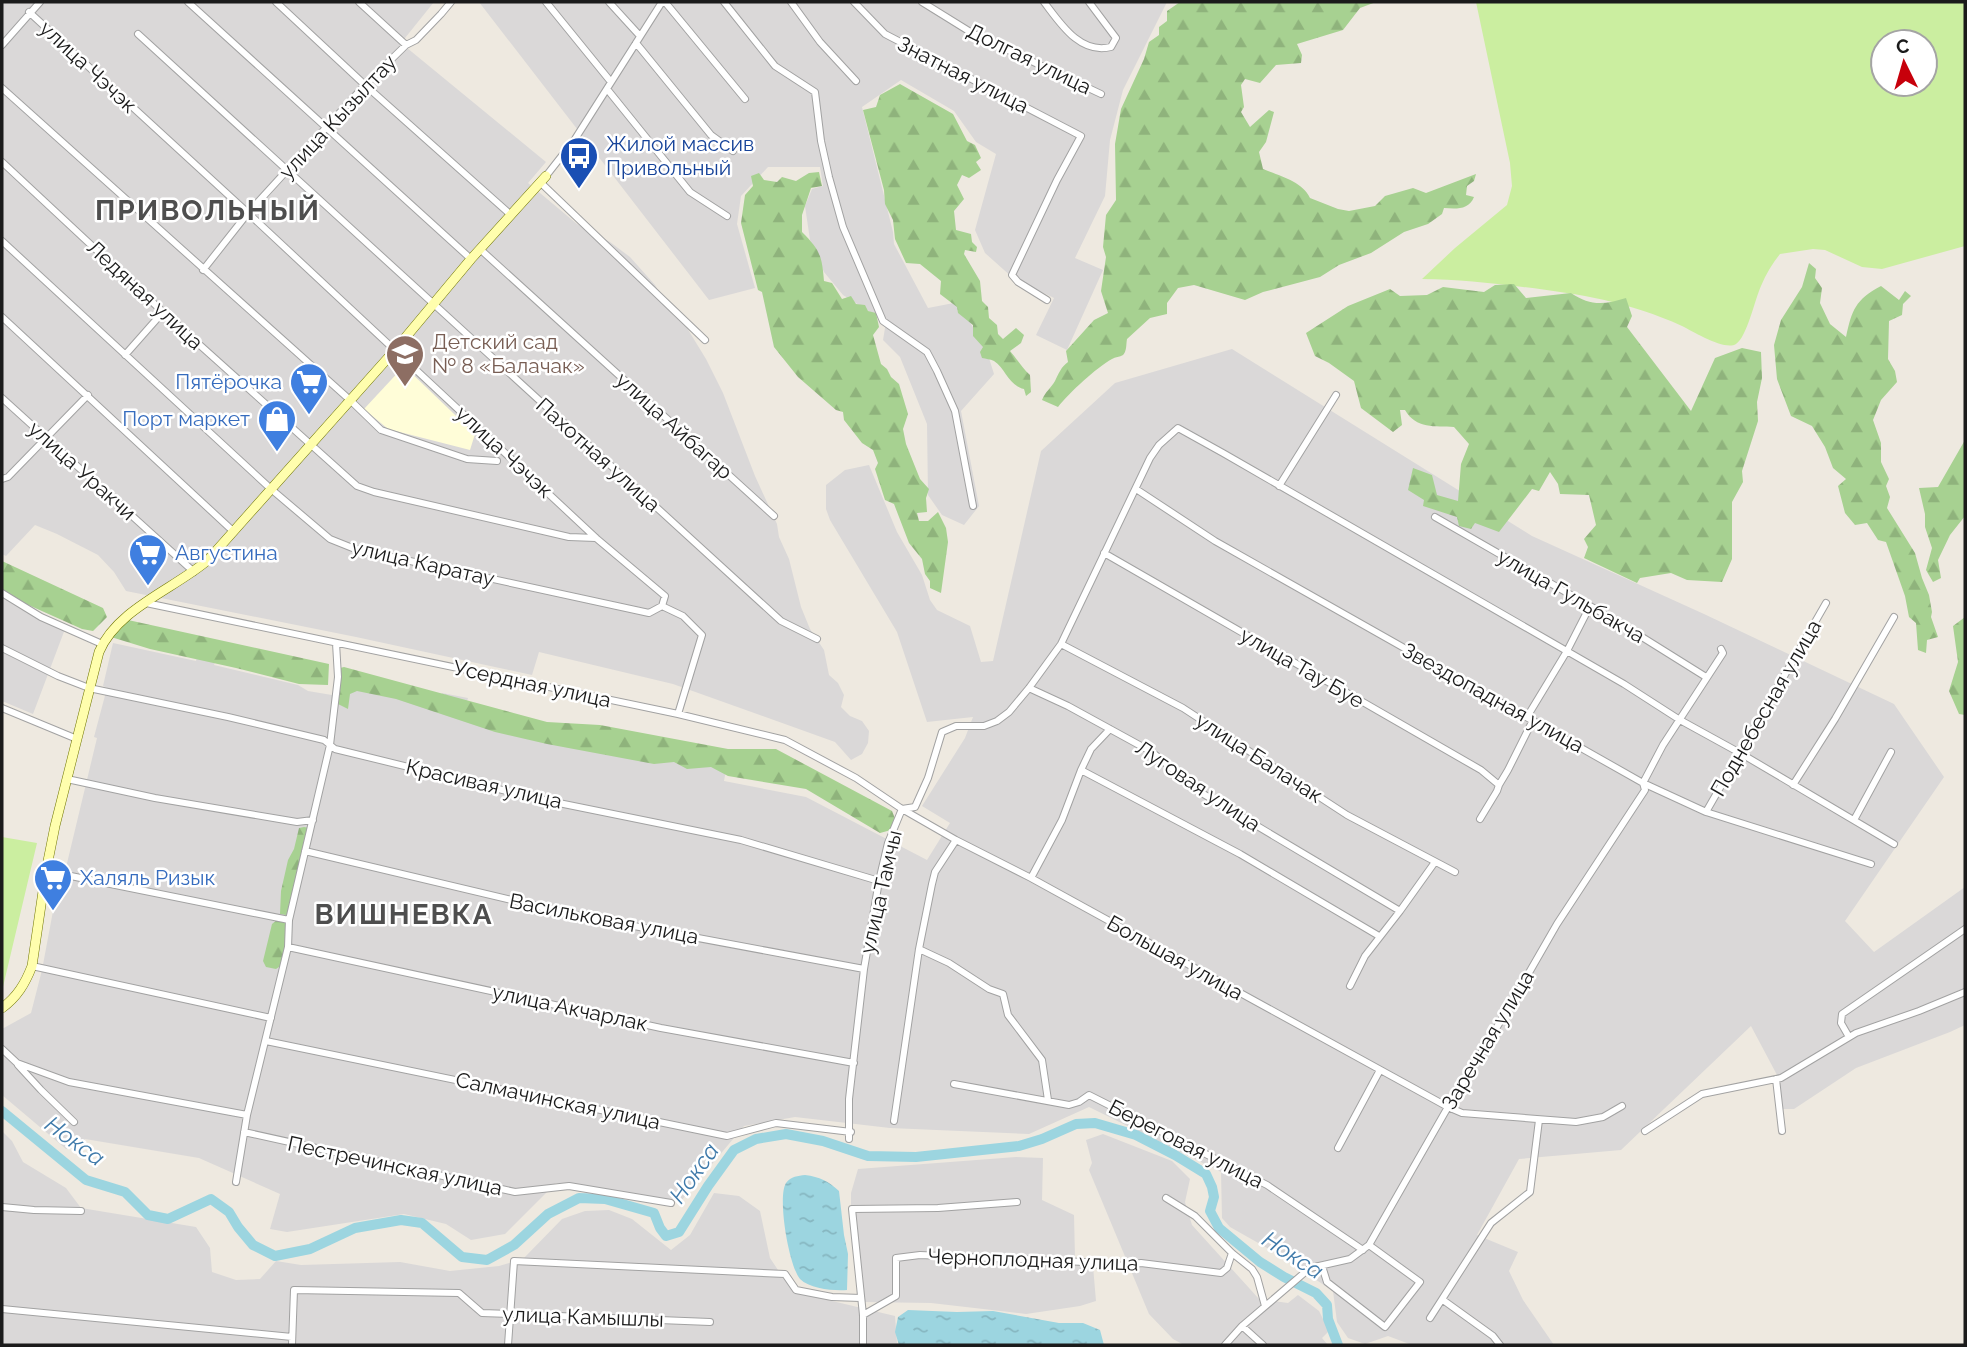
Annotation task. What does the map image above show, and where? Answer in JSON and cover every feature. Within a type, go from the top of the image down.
[{"type":"street","points":[[2,45],[40,2]]},
{"type":"street","points":[[188,2],[471,259]]},
{"type":"street","points":[[276,2],[510,215]]},
{"type":"street","points":[[359,2],[405,45]]},
{"type":"street","name":"улица Кызылтау","points":[[203,270],[248,214],[365,85],[405,45],[416,40],[451,2]]},
{"type":"street","points":[[546,2],[690,192],[727,216]]},
{"type":"street","points":[[609,2],[711,135],[733,151]]},
{"type":"street","points":[[2,1009],[19,993],[32,966],[46,871],[89,688],[106,637],[146,603],[208,560],[395,350],[575,139],[663,2],[745,99]]},
{"type":"street","points":[[724,2],[775,66],[815,92],[824,153],[843,227],[883,321],[927,352],[937,370],[955,411],[973,506]]},
{"type":"street","points":[[791,2],[820,42],[856,81]]},
{"type":"street","name":"Знатная улица","points":[[854,2],[885,34],[1081,136],[1012,275],[1018,282],[1047,300]]},
{"type":"street","name":"Долгая улица","points":[[922,2],[972,33],[1101,94]]},
{"type":"street","points":[[1044,2],[1072,36],[1085,45],[1102,50],[1111,47],[1116,38],[1089,2]]},
{"type":"street","name":"улица Чэчэк","points":[[29,12],[596,538],[665,596],[662,606]]},
{"type":"street","name":"Пахотная улица","points":[[138,34],[781,621],[817,639]]},
{"type":"street","points":[[2,88],[381,430],[467,459],[496,461]]},
{"type":"street","name":"Ледяная улица","points":[[2,162],[163,312],[357,486],[569,537],[596,538]]},
{"type":"street","points":[[543,179],[705,340]]},
{"type":"street","name":"улица Каратау","points":[[2,242],[271,489],[330,539],[355,549],[649,612],[662,606]]},
{"type":"street","name":"улица Айбагар","points":[[481,250],[774,516]]},
{"type":"street","points":[[125,355],[163,312]]},
{"type":"street","points":[[2,317],[234,532]]},
{"type":"street","points":[[1336,394],[1279,486],[1624,684],[1680,720],[1894,844]]},
{"type":"street","points":[[2,479],[8,477],[88,395]]},
{"type":"street","name":"улица Уракчи","points":[[2,398],[194,572]]},
{"type":"street","name":"улица Тамчы","points":[[850,1135],[849,1100],[864,969],[879,881],[888,843],[902,808],[915,807],[928,778],[942,732],[956,726],[984,726],[997,721],[1009,712],[1029,688],[1062,644],[1154,452],[1178,428],[1279,486]]},
{"type":"street","name":"Звездопадная улица","points":[[1136,489],[1215,541],[1643,783],[1706,813],[1871,864]]},
{"type":"street","name":"улица Гульбакча","points":[[1435,517],[1590,606],[1706,677]]},
{"type":"street","name":"улица Тау Буе","points":[[1104,553],[1481,771],[1499,785]]},
{"type":"street","points":[[2,593],[41,617],[102,644]]},
{"type":"street","name":"Усердная улица","points":[[146,603],[678,714],[785,740],[856,778],[902,808]]},
{"type":"street","name":"Поднебесная улица","points":[[1706,813],[1826,603]]},
{"type":"street","points":[[662,606],[683,616],[702,635],[678,714]]},
{"type":"street","points":[[1480,819],[1508,770],[1530,718],[1590,606]]},
{"type":"street","points":[[1793,785],[1894,617]]},
{"type":"street","points":[[236,1182],[247,1115],[288,947],[289,920],[330,745],[338,677],[337,643]]},
{"type":"street","name":"улица Балачак","points":[[1062,644],[1183,708],[1347,815],[1455,872]]},
{"type":"street","name":"Красивая улица","points":[[2,648],[89,688],[324,740],[335,749],[539,799],[741,840],[879,881]]},
{"type":"street","name":"Заречная улица","points":[[1366,1248],[1556,924],[1645,790],[1643,783],[1663,745],[1723,653],[1721,649]]},
{"type":"street","name":"Луговая улица","points":[[1029,688],[1152,752],[1200,792],[1400,911]]},
{"type":"street","points":[[2,708],[77,739]]},
{"type":"street","points":[[1031,878],[1062,820],[1080,770],[1091,749],[1110,729]]},
{"type":"street","points":[[1854,820],[1891,752]]},
{"type":"street","name":"Луговая улица","points":[[1080,770],[1240,855],[1379,936]]},
{"type":"street","points":[[67,779],[155,798],[297,822],[313,820]]},
{"type":"street","name":"Большая улица","points":[[902,808],[956,840],[1031,878],[1462,1113],[1576,1122],[1603,1117],[1622,1106]]},
{"type":"street","points":[[894,1121],[919,949],[935,872],[956,840]]},
{"type":"street","name":"Васильковая улица","points":[[305,851],[575,915],[864,969]]},
{"type":"street","points":[[1350,986],[1365,956],[1435,862]]},
{"type":"street","points":[[46,871],[289,920]]},
{"type":"street","points":[[1849,1037],[1841,1023],[1842,1014],[1964,932]]},
{"type":"street","name":"улица Акчарлак","points":[[288,947],[661,1028],[854,1063]]},
{"type":"street","points":[[919,949],[949,963],[989,989],[1003,993],[1008,1015],[1042,1060],[1048,1100]]},
{"type":"street","points":[[32,966],[271,1018]]},
{"type":"street","points":[[1645,1131],[1702,1094],[1776,1079],[1849,1037],[1965,992]]},
{"type":"street","name":"Салмачинская улица","points":[[266,1041],[727,1136],[776,1123],[850,1135]]},
{"type":"street","points":[[2,1049],[74,1122]]},
{"type":"street","points":[[17,1063],[69,1082],[247,1115]]},
{"type":"street","points":[[1338,1148],[1380,1070]]},
{"type":"street","points":[[1776,1079],[1782,1131]]},
{"type":"street","name":"Береговая улица","points":[[954,1084],[1069,1105],[1089,1095],[1267,1185],[1420,1282],[1385,1327],[1327,1282],[1322,1266]]},
{"type":"street","points":[[1430,1318],[1491,1223],[1530,1192],[1539,1121]]},
{"type":"street","name":"Пестречинская улица","points":[[244,1132],[515,1192],[569,1186],[671,1203]]},
{"type":"street","points":[[1166,1198],[1195,1216],[1252,1269],[1257,1277],[1265,1307]]},
{"type":"street","points":[[863,1345],[863,1315],[852,1209],[938,1208],[1017,1202]]},
{"type":"street","points":[[2,1207],[81,1211]]},
{"type":"street","points":[[1225,1345],[1242,1326],[1310,1268],[1350,1259],[1366,1248]]},
{"type":"street","name":"Черноплодная улица","points":[[863,1315],[896,1296],[896,1258],[920,1255],[1085,1262],[1109,1267],[1141,1263],[1221,1273],[1227,1268],[1232,1253]]},
{"type":"street","points":[[508,1345],[514,1261],[785,1274],[796,1290],[832,1297],[861,1298]]},
{"type":"street","name":"улица Камышлы","points":[[292,1337],[294,1290],[459,1293],[482,1312],[710,1322]]},
{"type":"street","points":[[1443,1300],[1493,1336],[1500,1345]]},
{"type":"street","points":[[2,1309],[292,1337],[292,1345]]},
{"type":"street","points":[[1242,1326],[1263,1345]]},
{"type":"shaded area","points":[[2,2],[434,2],[401,43],[546,162],[528,183],[577,224],[610,242],[630,257],[655,285],[706,359],[723,393],[777,524],[810,629],[824,650],[829,675],[838,683],[844,695],[841,707],[850,716],[862,721],[869,731],[868,743],[862,754],[851,760],[835,742],[673,684],[539,652],[532,675],[126,591],[114,572],[98,555],[35,525],[6,556],[2,554]]},
{"type":"shaded area","points":[[479,2],[1167,2],[1123,90],[1110,140],[1105,196],[1075,258],[1103,270],[1067,350],[1036,335],[1054,298],[1013,278],[985,253],[975,230],[996,154],[976,142],[954,111],[901,80],[862,107],[894,244],[928,308],[959,302],[988,355],[994,374],[961,411],[979,506],[964,525],[942,515],[928,495],[927,424],[900,357],[883,340],[886,322],[843,295],[824,272],[810,240],[805,206],[812,189],[823,186],[820,167],[768,167],[741,196],[737,224],[755,288],[709,300]]},
{"type":"shaded area","points":[[1232,349],[1532,536],[1894,704],[1944,777],[1845,921],[1874,952],[1965,887],[1965,1025],[1856,1068],[1794,1109],[1783,1109],[1777,1075],[1751,1026],[1621,1150],[1519,1159],[1477,1235],[1518,1252],[1509,1271],[1523,1300],[1554,1345],[1412,1345],[1388,1336],[1365,1344],[1348,1338],[1337,1322],[1333,1291],[1230,1227],[1222,1218],[1221,1172],[1089,1107],[1029,1134],[890,1128],[795,1117],[744,1126],[681,1201],[556,1183],[505,1234],[471,1240],[446,1224],[404,1214],[287,1232],[270,1229],[280,1194],[199,1158],[85,1139],[78,1148],[66,1149],[2,1095],[2,1029],[31,1013],[59,879],[63,880],[97,738],[94,737],[107,688],[103,686],[113,643],[196,661],[201,641],[221,645],[214,665],[298,685],[308,691],[344,697],[351,681],[436,705],[442,693],[468,698],[462,716],[726,770],[724,781],[806,797],[927,860],[950,823],[922,806],[965,738],[973,717],[927,722],[897,632],[830,520],[826,509],[826,485],[845,470],[869,465],[897,532],[922,575],[930,600],[937,610],[970,626],[981,662],[993,661],[1041,451],[1115,383]]},
{"type":"shaded area","name":"Детский сад № 8 «Балачак»","points":[[404,366],[475,434],[470,450],[388,429],[364,409]]},
{"type":"shaded area","points":[[2,596],[65,629],[33,714],[2,701]]},
{"type":"shaded area","points":[[2,1131],[12,1141],[23,1162],[66,1188],[81,1208],[196,1227],[210,1248],[212,1272],[236,1280],[260,1279],[276,1261],[301,1265],[400,1262],[450,1271],[499,1266],[523,1259],[562,1219],[585,1211],[609,1210],[632,1219],[671,1250],[690,1235],[714,1193],[739,1196],[760,1211],[770,1258],[784,1279],[803,1294],[895,1316],[897,1343],[912,1342],[912,1345],[2,1345]]},
{"type":"shaded area","points":[[1103,1134],[1172,1161],[1190,1179],[1185,1202],[1192,1225],[1259,1299],[1288,1303],[1298,1295],[1319,1311],[1329,1331],[1322,1338],[1328,1345],[1184,1345],[1173,1339],[1149,1314],[1089,1170],[1092,1163],[1086,1140]]},
{"type":"shaded area","points":[[1016,1157],[1043,1158],[1042,1200],[1074,1215],[1075,1258],[1093,1266],[1096,1301],[1026,1314],[931,1303],[865,1302],[851,1216],[851,1193],[858,1169]]},
{"type":"green space","points":[[1180,2],[1376,2],[1360,8],[1343,30],[1297,44],[1302,55],[1301,63],[1276,65],[1260,83],[1245,79],[1241,85],[1244,107],[1241,112],[1250,127],[1269,110],[1274,112],[1266,142],[1259,152],[1263,169],[1296,183],[1310,198],[1349,211],[1375,206],[1385,196],[1413,188],[1426,193],[1476,174],[1474,181],[1467,186],[1466,195],[1474,197],[1465,206],[1444,208],[1442,214],[1428,224],[1404,232],[1371,253],[1339,265],[1320,277],[1263,292],[1245,300],[1194,285],[1178,288],[1167,303],[1167,314],[1150,318],[1127,339],[1123,355],[1098,368],[1058,407],[1042,400],[1068,362],[1066,351],[1094,320],[1108,313],[1101,291],[1106,257],[1103,247],[1106,215],[1116,200],[1115,144],[1121,109],[1149,42],[1159,35],[1159,27],[1167,21],[1167,11]]},
{"type":"green space","points":[[1476,2],[1965,2],[1965,246],[1882,269],[1862,267],[1825,250],[1780,254],[1765,277],[1747,326],[1736,344],[1717,343],[1662,318],[1604,300],[1460,280],[1422,279],[1507,205],[1512,186],[1510,163]]},
{"type":"green space","points":[[900,84],[953,114],[967,141],[975,145],[981,158],[976,162],[981,170],[969,178],[962,175],[957,185],[964,199],[954,211],[956,230],[971,234],[972,242],[977,247],[976,252],[965,250],[964,254],[980,281],[982,301],[988,307],[989,318],[997,325],[998,334],[1003,339],[1016,328],[1024,335],[1021,343],[1010,351],[1030,375],[1031,392],[1026,396],[1024,389],[1014,384],[998,364],[982,358],[980,352],[983,347],[973,336],[973,325],[958,313],[957,307],[940,294],[941,281],[920,264],[906,263],[895,239],[893,220],[885,204],[884,190],[863,110],[876,107],[880,95]]},
{"type":"green space","points":[[819,172],[822,186],[811,188],[802,215],[802,232],[819,254],[824,281],[832,283],[842,299],[851,296],[856,304],[865,305],[868,311],[876,313],[879,327],[873,335],[881,364],[899,384],[908,414],[903,429],[906,444],[920,479],[929,489],[926,498],[927,512],[917,513],[919,521],[928,521],[938,512],[946,528],[948,542],[941,593],[930,588],[922,559],[909,543],[894,504],[885,500],[875,469],[878,463],[873,450],[862,443],[844,420],[843,412],[836,410],[798,377],[774,347],[762,292],[758,290],[741,223],[745,195],[753,186],[751,176],[759,173],[764,180],[777,182],[782,177],[796,181],[809,173]]},
{"type":"green space","points":[[1809,263],[1816,269],[1815,278],[1822,288],[1820,303],[1830,324],[1846,337],[1856,307],[1872,291],[1881,286],[1899,300],[1905,291],[1911,296],[1903,304],[1902,315],[1889,321],[1888,359],[1895,371],[1897,382],[1881,400],[1873,420],[1881,443],[1881,462],[1889,479],[1886,486],[1890,497],[1887,508],[1915,553],[1929,595],[1931,617],[1938,637],[1927,640],[1926,653],[1918,650],[1916,623],[1909,617],[1905,596],[1886,542],[1878,540],[1867,523],[1855,525],[1845,513],[1838,486],[1846,479],[1833,468],[1825,447],[1812,426],[1791,416],[1777,379],[1774,345],[1781,320],[1802,287]]},
{"type":"green space","points":[[1514,284],[1526,298],[1571,293],[1597,303],[1626,298],[1632,316],[1627,327],[1691,411],[1715,358],[1742,348],[1761,352],[1762,378],[1757,402],[1758,421],[1742,471],[1743,482],[1732,502],[1732,559],[1722,582],[1687,580],[1671,573],[1640,578],[1637,583],[1584,558],[1588,547],[1584,539],[1596,525],[1589,495],[1560,494],[1558,484],[1550,472],[1539,491],[1532,489],[1499,532],[1475,523],[1471,529],[1459,526],[1457,517],[1423,506],[1424,500],[1408,490],[1413,468],[1432,475],[1437,495],[1458,501],[1461,464],[1469,444],[1454,427],[1420,423],[1405,410],[1400,410],[1402,425],[1393,432],[1361,408],[1354,381],[1315,356],[1306,333],[1348,306],[1390,289],[1400,296],[1427,295],[1443,287],[1484,292],[1495,285]]},
{"type":"green space","points":[[1965,440],[1965,516],[1950,535],[1938,560],[1941,578],[1933,582],[1926,570],[1932,548],[1925,527],[1919,488],[1938,487]]},
{"type":"green space","points":[[2,561],[103,608],[107,617],[93,631],[82,629],[15,599],[2,590]]},
{"type":"green space","points":[[1965,617],[1965,715],[1959,714],[1949,691],[1958,662],[1953,626]]},
{"type":"green space","points":[[128,620],[329,664],[328,685],[299,684],[150,649],[111,637]]},
{"type":"green space","points":[[344,667],[547,722],[600,725],[728,749],[776,749],[892,811],[896,821],[891,830],[880,833],[806,789],[728,776],[711,767],[687,769],[674,762],[654,764],[547,744],[495,732],[396,699],[357,691],[350,694],[348,709],[338,704],[336,669]]},
{"type":"green space","points":[[299,828],[310,828],[294,911],[286,915],[280,914],[281,891],[288,860]]},
{"type":"green space","points":[[2,837],[37,843],[2,991]]},
{"type":"green space","points":[[277,920],[286,922],[290,928],[282,965],[276,969],[266,967],[263,961],[272,924]]},
{"type":"water","points":[[805,1175],[824,1180],[839,1191],[848,1254],[847,1290],[829,1290],[810,1285],[800,1279],[796,1272],[786,1231],[784,1191],[790,1179]]},
{"type":"water","points":[[908,1310],[993,1311],[1059,1323],[1083,1323],[1100,1330],[1104,1345],[899,1345],[895,1332],[898,1317]]},
{"type":"waterway","name":"Нокса","points":[[2,1111],[86,1180],[125,1192],[148,1215],[168,1219],[211,1199],[229,1212],[253,1245],[275,1256],[310,1249],[355,1228],[401,1220],[422,1223],[462,1257],[487,1260],[514,1245],[548,1214],[579,1198],[605,1199],[654,1213],[666,1236],[679,1232],[734,1150],[756,1139],[786,1134],[823,1141],[868,1156],[916,1157],[1019,1146],[1076,1124],[1095,1123],[1136,1135],[1206,1174],[1214,1197],[1210,1211],[1219,1228],[1260,1262],[1316,1293],[1327,1305],[1328,1319],[1338,1345]]},
{"type":"place","name":"Жилой массив Привольный","points":[[579,190]]},
{"type":"place","name":"Детский сад № 8 «Балачак»","points":[[405,388]]},
{"type":"place","name":"Пятёрочка","points":[[309,416]]},
{"type":"place","name":"Порт маркет","points":[[277,453]]},
{"type":"place","name":"Августина","points":[[148,587]]},
{"type":"place","name":"Халяль Ризык","points":[[53,912]]},
{"type":"district","name":"ПРИВОЛЬНЫЙ","points":[[208,210]]},
{"type":"district","name":"ВИШНЕВКА","points":[[404,914]]}]
